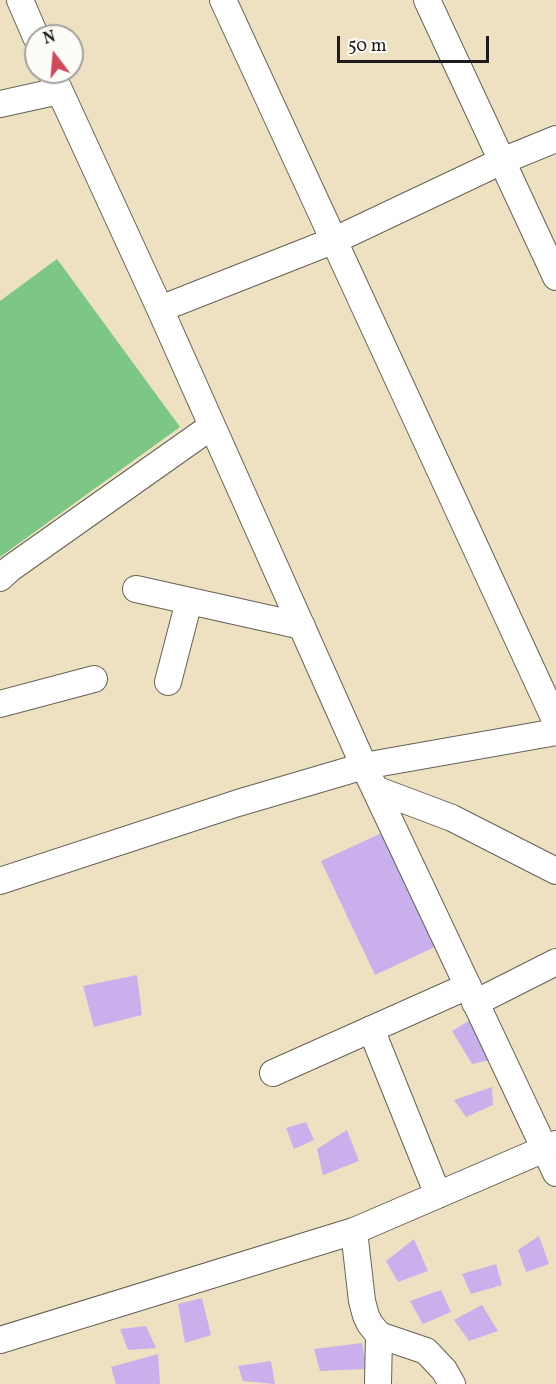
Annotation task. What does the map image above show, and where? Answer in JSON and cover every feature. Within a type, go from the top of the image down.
[{"type":"street","points":[[20,0],[30,24]]},
{"type":"street","points":[[223,0],[556,722]]},
{"type":"street","points":[[427,0],[556,277]]},
{"type":"street","points":[[0,104],[48,84]]},
{"type":"street","points":[[56,84],[160,309],[364,766],[472,994],[550,1147],[556,1173]]},
{"type":"street","points":[[160,309],[335,240],[502,161],[556,139]]},
{"type":"street","points":[[0,578],[212,426]]},
{"type":"street","points":[[136,589],[302,626]]},
{"type":"street","points":[[168,682],[189,601]]},
{"type":"street","points":[[0,704],[94,679]]},
{"type":"street","points":[[0,881],[238,803],[364,766],[556,732]]},
{"type":"street","points":[[375,789],[452,818],[556,871]]},
{"type":"street","points":[[273,1073],[371,1029],[556,962]]},
{"type":"street","points":[[371,1029],[438,1195]]},
{"type":"street","points":[[0,1340],[354,1231],[550,1147]]},
{"type":"street","points":[[354,1231],[362,1301],[370,1324],[379,1335],[426,1351],[444,1370],[452,1384]]},
{"type":"street","points":[[378,1384],[379,1335]]},
{"type":"green space","points":[[57,259],[180,427],[0,557],[0,301]]},
{"type":"building","points":[[386,831],[439,945],[375,975],[321,861]]},
{"type":"building","points":[[137,975],[142,1015],[94,1027],[83,986]]},
{"type":"building","points":[[472,1019],[490,1060],[472,1064],[452,1031]]},
{"type":"building","points":[[492,1087],[493,1105],[466,1117],[454,1100]]},
{"type":"building","points":[[306,1122],[314,1140],[294,1149],[286,1128]]},
{"type":"building","points":[[347,1130],[359,1161],[323,1175],[317,1149]]},
{"type":"building","points":[[539,1236],[549,1264],[526,1272],[518,1250]]},
{"type":"building","points":[[414,1239],[428,1271],[398,1282],[386,1261]]},
{"type":"building","points":[[496,1264],[502,1285],[471,1294],[462,1274]]},
{"type":"building","points":[[441,1290],[451,1312],[423,1324],[410,1301]]},
{"type":"building","points":[[202,1298],[211,1335],[185,1343],[178,1304]]},
{"type":"building","points":[[482,1305],[498,1331],[469,1341],[454,1320]]},
{"type":"building","points":[[146,1326],[156,1348],[128,1350],[120,1329]]},
{"type":"building","points":[[362,1343],[367,1369],[320,1371],[314,1349]]},
{"type":"building","points":[[158,1354],[160,1384],[116,1384],[111,1367]]},
{"type":"building","points":[[271,1361],[275,1384],[243,1381],[238,1366]]}]
